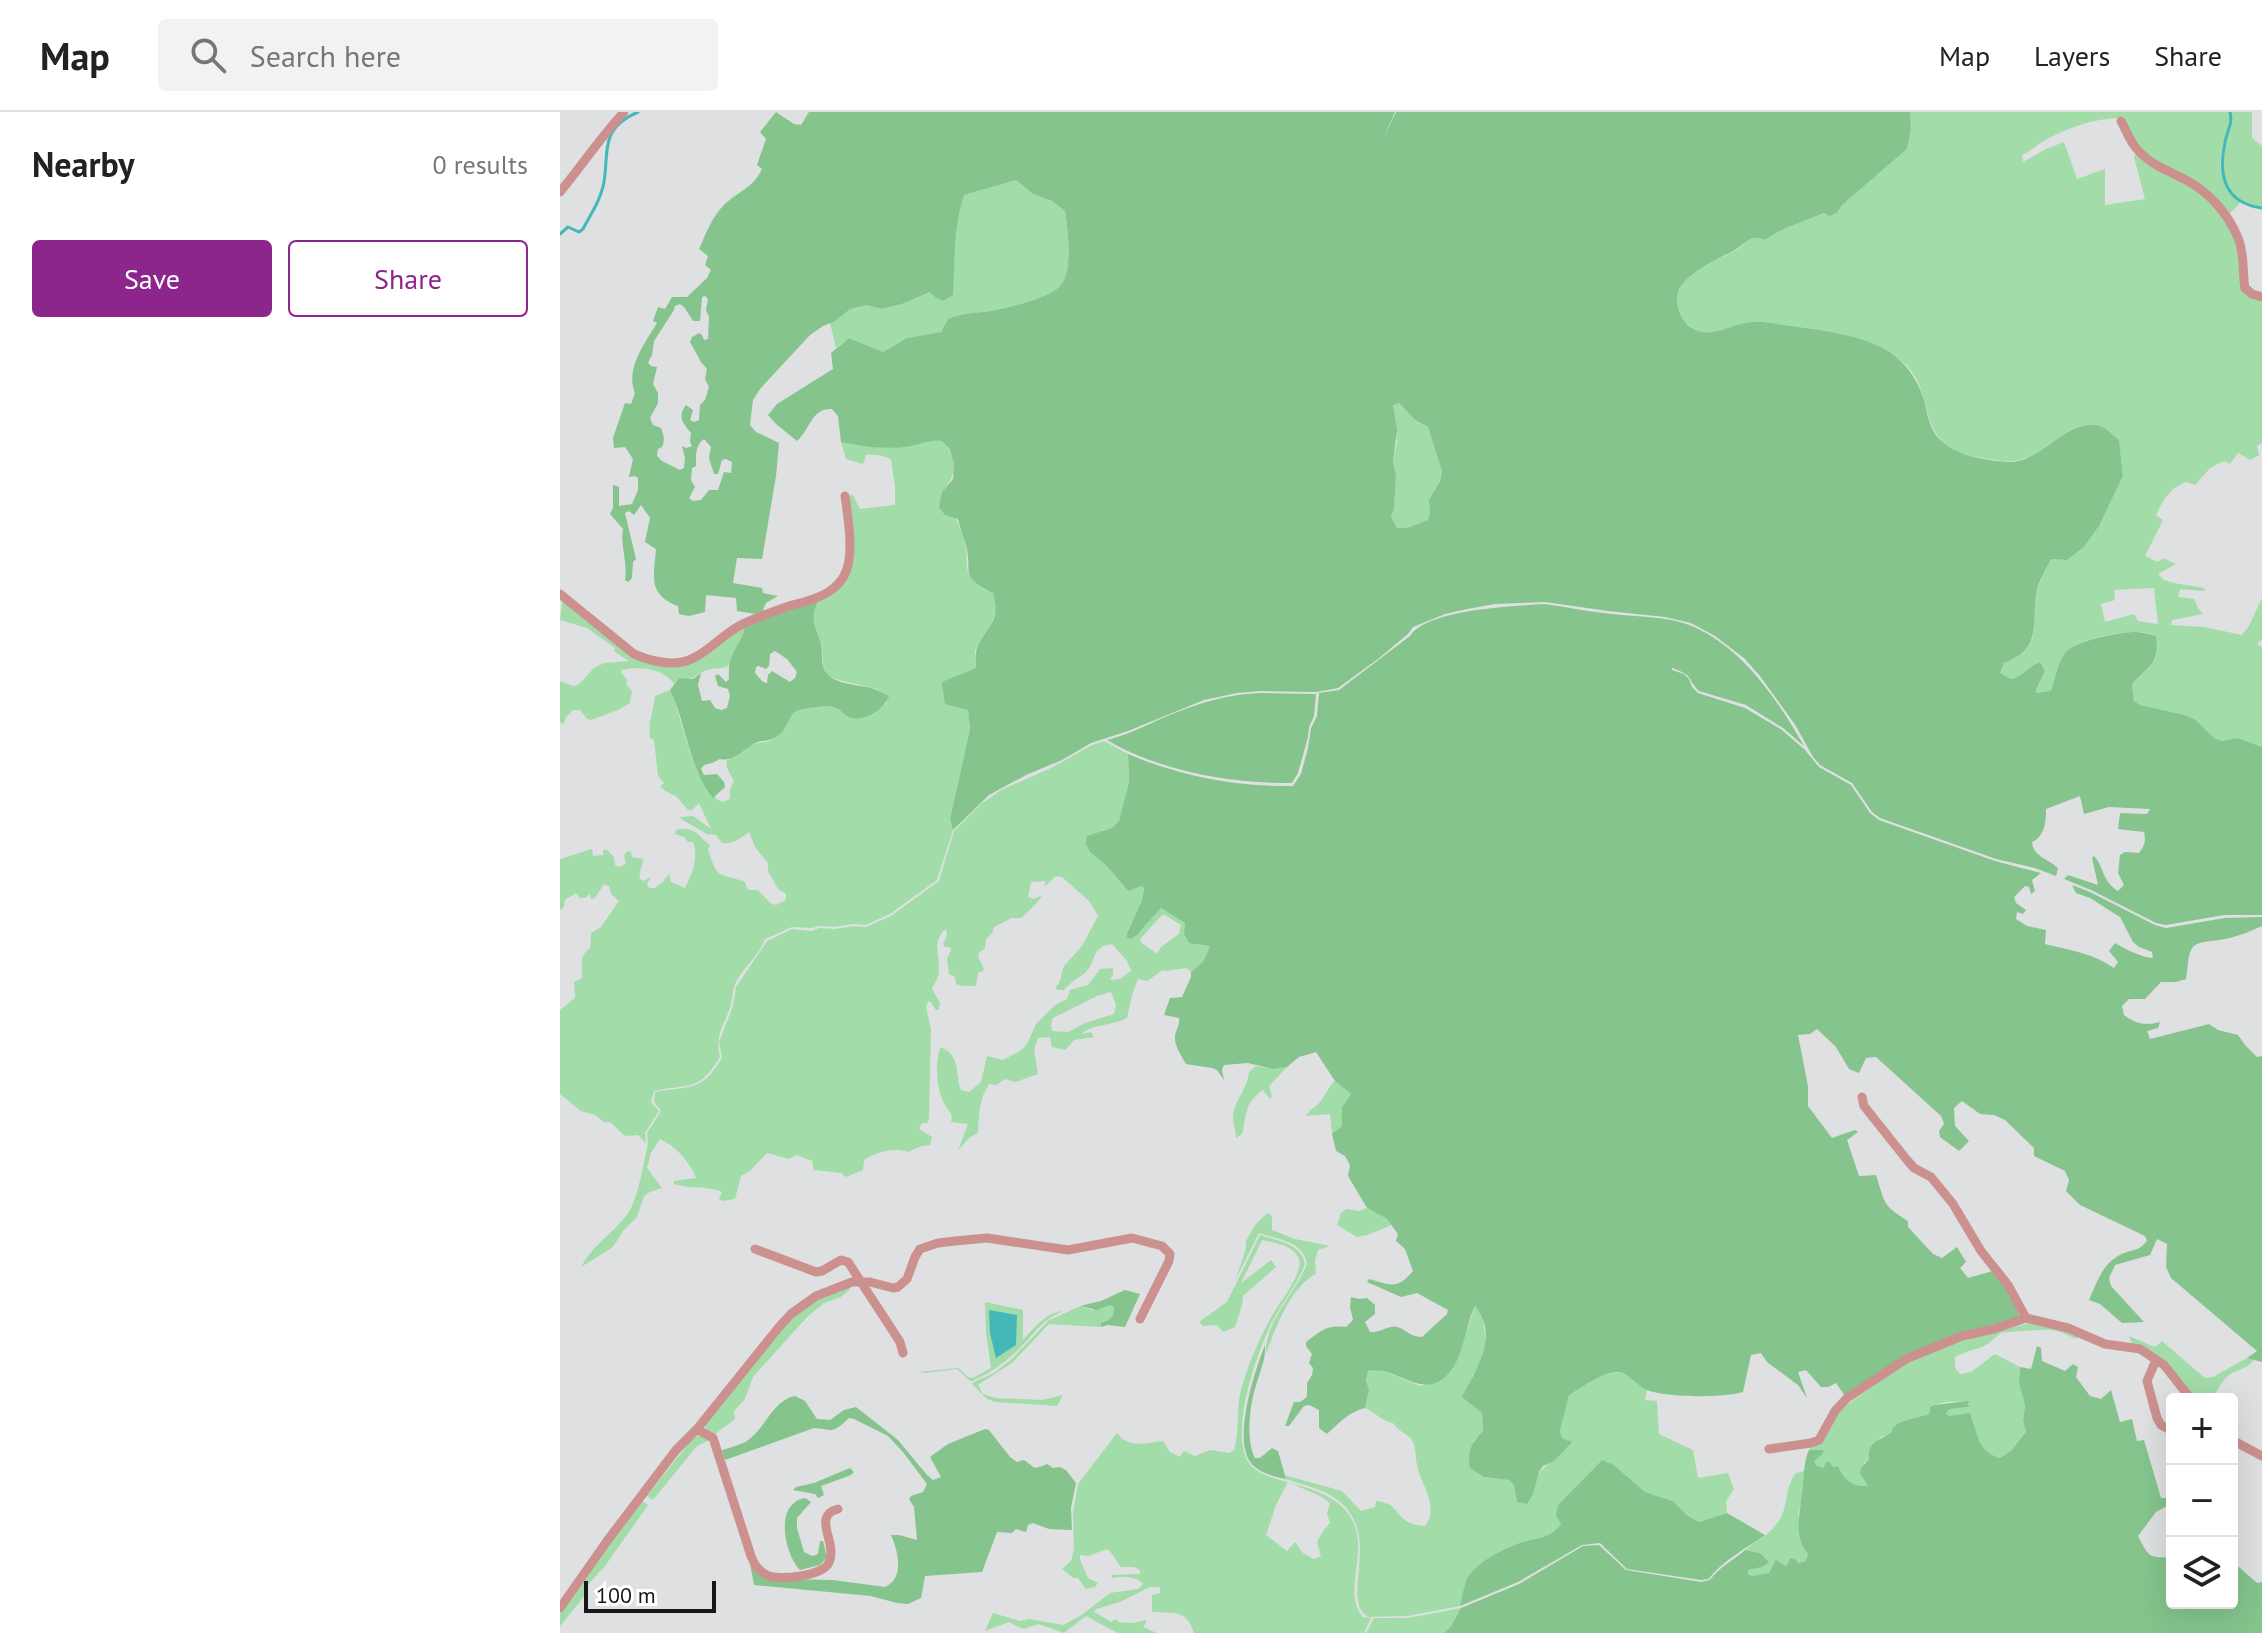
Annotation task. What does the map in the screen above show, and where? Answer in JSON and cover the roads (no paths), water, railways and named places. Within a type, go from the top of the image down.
[{"type":"street","points":[[560,192],[600,138],[624,112]]},
{"type":"street","points":[[2121,121],[2132,143],[2144,156],[2201,189],[2222,210],[2241,248],[2245,288],[2262,297]]},
{"type":"street","points":[[560,594],[634,654],[648,660],[685,662],[739,625],[818,598],[832,590],[843,578],[849,564],[845,496]]},
{"type":"street","points":[[1862,1097],[1864,1106],[1907,1160],[1914,1168],[1931,1177],[1953,1204],[1981,1251],[2008,1285],[2026,1318]]},
{"type":"street","points":[[560,1608],[676,1450],[697,1429],[791,1314],[828,1290],[862,1281],[898,1287],[907,1279],[917,1252],[938,1243],[987,1238],[1068,1250],[1132,1238],[1143,1239],[1162,1246],[1170,1254],[1140,1319]]},
{"type":"street","points":[[755,1249],[816,1272],[841,1260],[848,1262],[900,1342],[903,1353]]},
{"type":"street","points":[[1769,1449],[1819,1440],[1835,1411],[1847,1398],[1906,1359],[1969,1334],[2026,1318],[2068,1328],[2105,1344],[2140,1349],[2164,1365],[2186,1393]]},
{"type":"street","points":[[2156,1360],[2147,1377],[2159,1422],[2166,1427]]},
{"type":"street","points":[[697,1429],[713,1438],[751,1556],[756,1567],[767,1576],[777,1578],[814,1574],[825,1568],[831,1557],[825,1516],[829,1511],[838,1509]]},
{"type":"street","points":[[2238,1444],[2262,1456]]},
{"type":"water","points":[[989,1310],[1017,1315],[1016,1345],[996,1358],[990,1333]]},
{"type":"waterway","points":[[560,234],[568,227],[579,232],[583,229],[603,188],[612,133],[617,125],[638,112]]},
{"type":"waterway","points":[[2230,112],[2222,166],[2227,186],[2239,200],[2262,208]]}]
